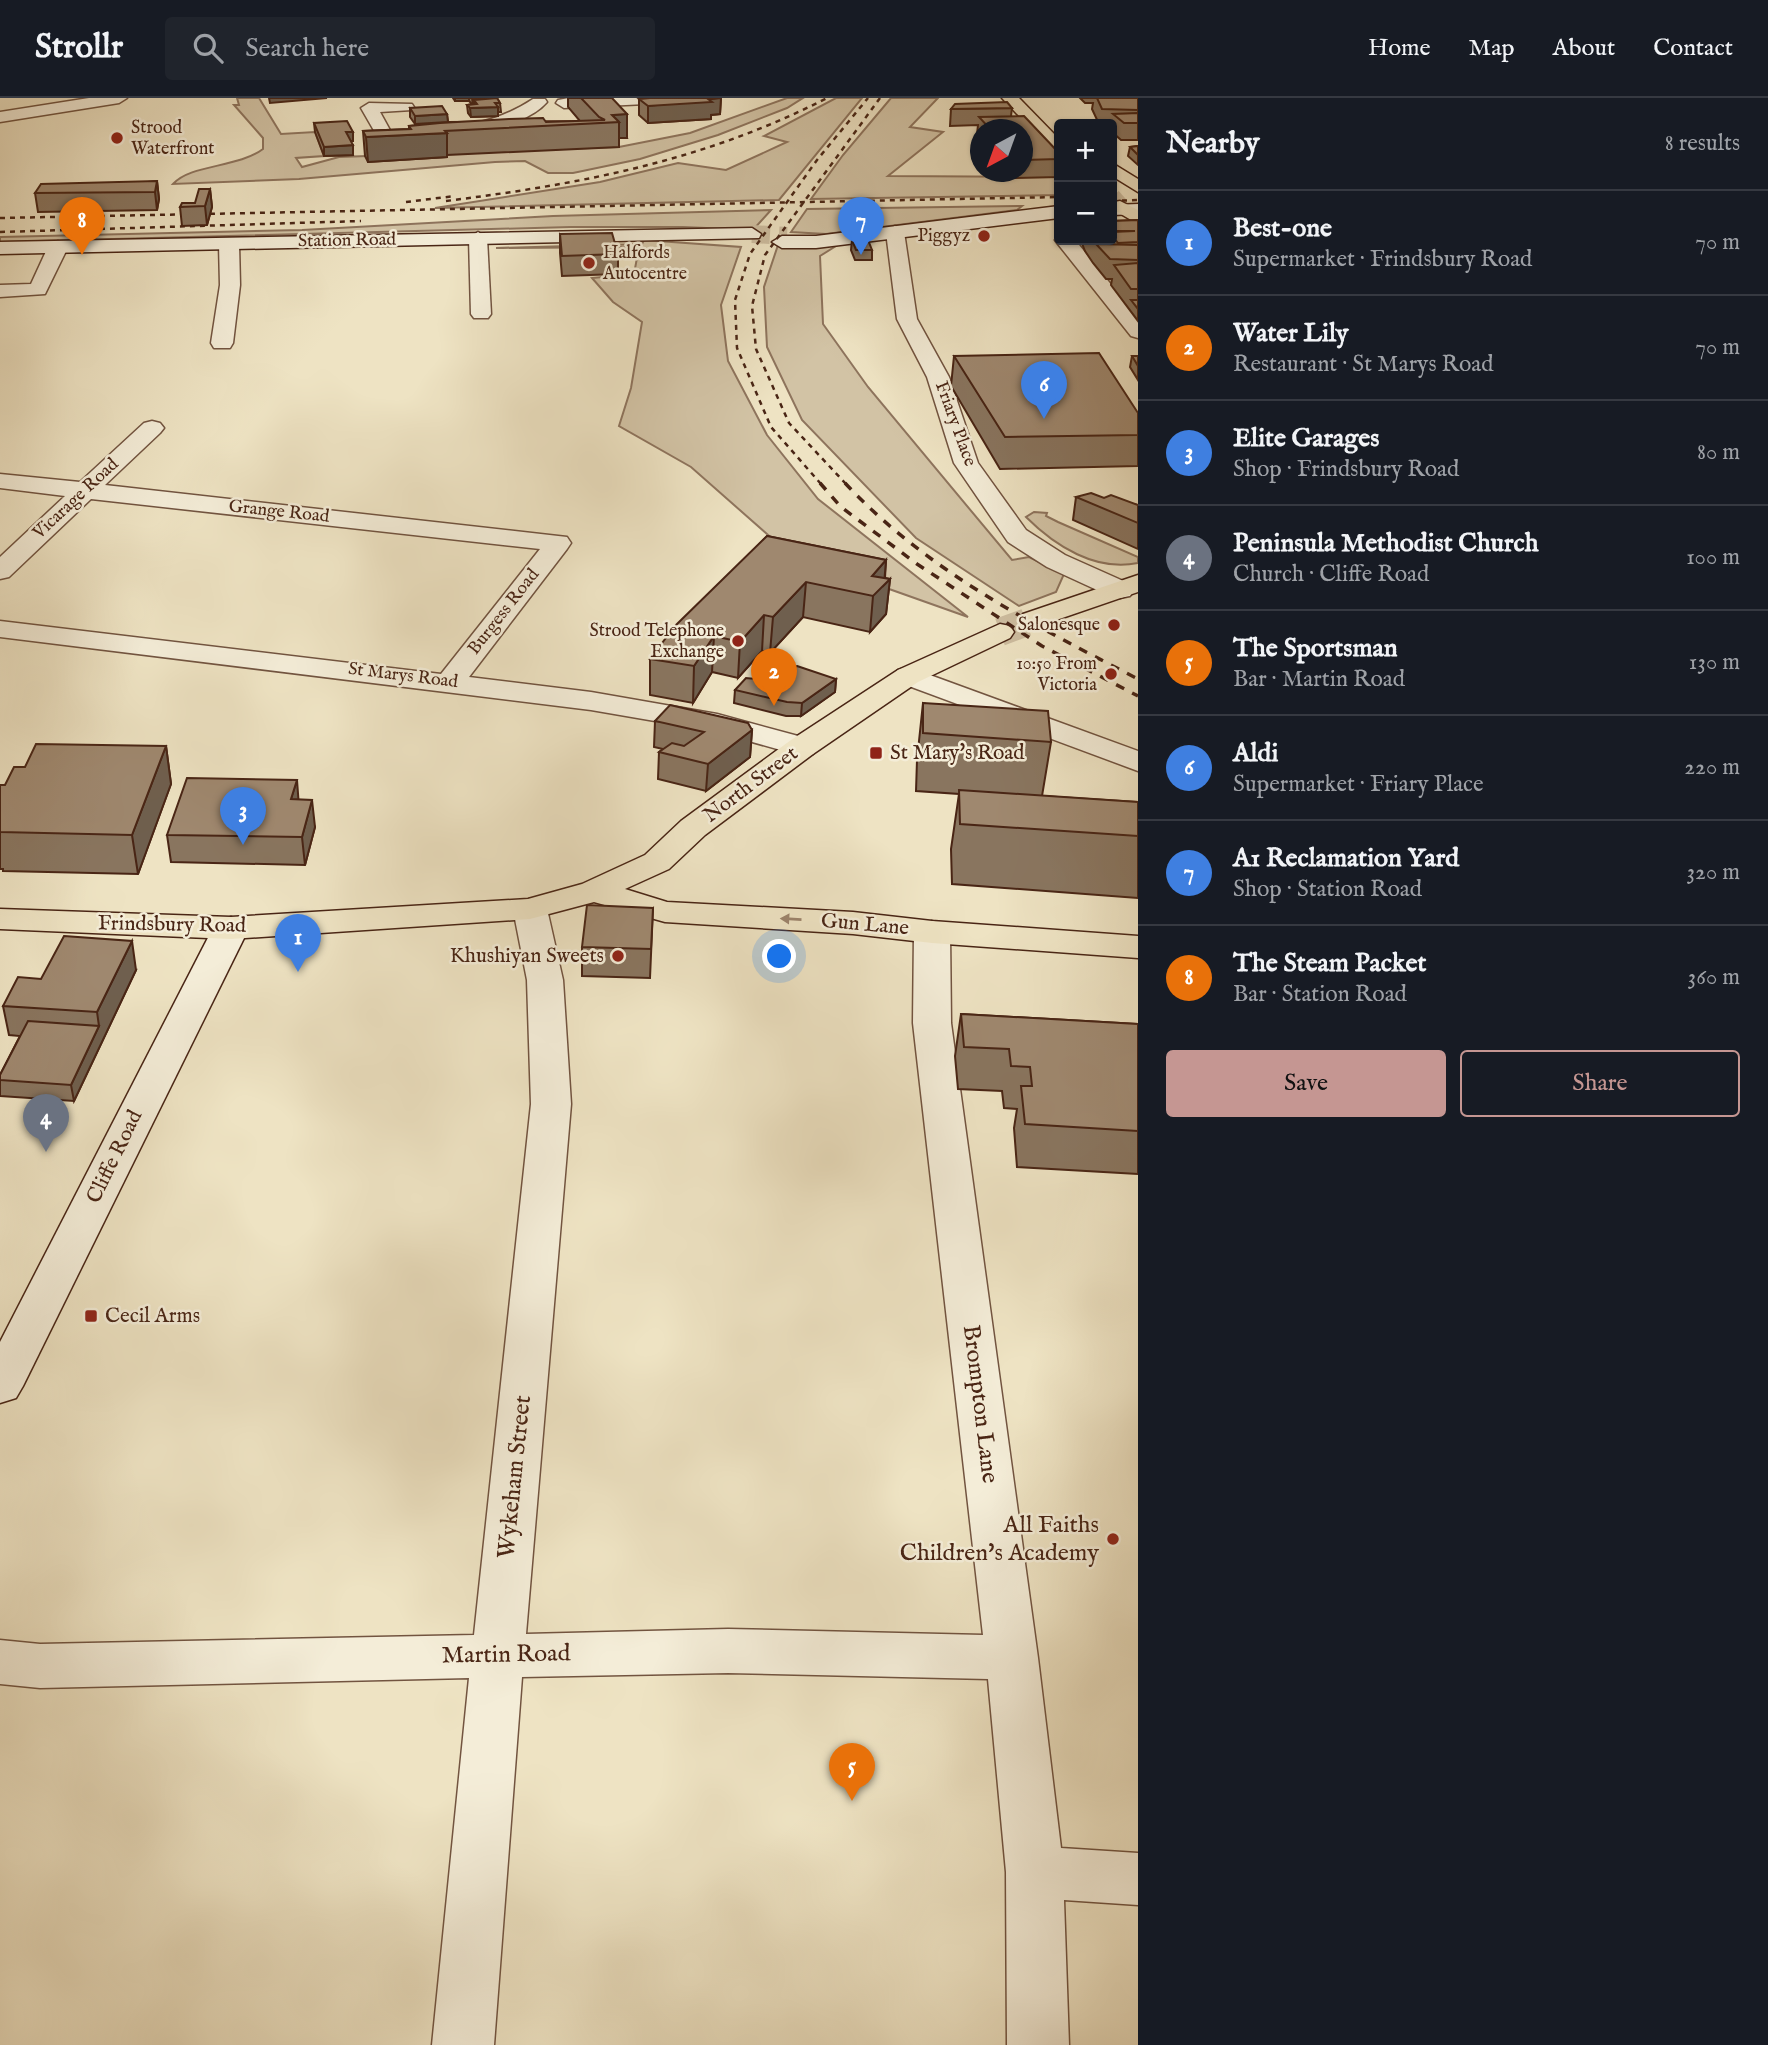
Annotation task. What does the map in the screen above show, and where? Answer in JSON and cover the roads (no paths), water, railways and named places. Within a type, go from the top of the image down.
[{"type":"main road","points":[[1010,98],[1054,143]]},
{"type":"main road","points":[[1117,172],[1138,187]]},
{"type":"main road","points":[[1033,621],[1129,586]]},
{"type":"main road","name":"North Street","points":[[594,891],[657,862],[692,828],[802,747],[908,676],[1000,632]]},
{"type":"main road","name":"Frindsbury Road","points":[[0,919],[231,928],[530,909],[594,891]]},
{"type":"main road","name":"Gun Lane","points":[[594,891],[665,912],[853,923],[932,932],[1138,947]]},
{"type":"street","points":[[0,117],[119,98]]},
{"type":"street","points":[[515,99],[539,102],[667,98]]},
{"type":"street","points":[[406,107],[369,108],[388,141],[491,128],[517,119],[539,102]]},
{"type":"street","points":[[785,239],[816,242],[1020,218],[1054,220]]},
{"type":"street","name":"Friary Place","points":[[895,232],[907,319],[939,377],[966,463],[1017,536],[1056,561],[1129,586]]},
{"type":"street","name":"Station Road","points":[[0,248],[695,234],[751,237]]},
{"type":"street","points":[[478,238],[481,314]]},
{"type":"street","points":[[222,344],[230,285],[229,244]]},
{"type":"street","points":[[1069,245],[1138,332]]},
{"type":"street","points":[[0,291],[37,290],[58,247]]},
{"type":"street","name":"Vicarage Road","points":[[0,571],[152,428]]},
{"type":"street","name":"Grange Road","points":[[0,481],[558,543]]},
{"type":"street","name":"Burgess Road","points":[[450,682],[558,543]]},
{"type":"street","name":"St Marys Road","points":[[0,629],[450,682],[659,712],[733,727],[802,747]]},
{"type":"street","points":[[908,676],[1138,762]]},
{"type":"street","name":"Wykeham Street","points":[[463,2045],[551,1104],[545,980],[530,909]]},
{"type":"street","name":"Cliffe Road","points":[[0,1386],[231,928]]},
{"type":"street","name":"Brompton Lane","points":[[932,932],[932,1023],[1012,1658],[1035,1872],[1038,2045]]},
{"type":"street","name":"Martin Road","points":[[0,1662],[40,1666],[728,1651],[1012,1658]]},
{"type":"street","points":[[1035,1872],[1138,1879]]},
{"type":"tunnel","points":[[1117,203],[1120,206]]},
{"type":"tunnel","points":[[752,234],[787,236]]},
{"type":"tunnel","points":[[1000,632],[1033,620]]},
{"type":"railway","points":[[446,201],[545,187],[641,167],[735,138],[827,98]]},
{"type":"railway","points":[[787,202],[817,160],[868,98]]},
{"type":"railway","points":[[804,202],[880,98]]},
{"type":"railway","points":[[406,202],[455,196]]},
{"type":"railway","points":[[804,202],[1054,197]]},
{"type":"railway","points":[[1117,201],[1138,200]]},
{"type":"railway","points":[[0,218],[787,202]]},
{"type":"railway","points":[[787,202],[750,254],[735,300],[737,348],[771,427],[821,484]]},
{"type":"railway","points":[[787,202],[804,202]]},
{"type":"railway","points":[[804,202],[765,255],[752,306],[756,349],[789,423],[846,484]]},
{"type":"railway","points":[[0,232],[361,221]]},
{"type":"railway","points":[[820,483],[841,507],[917,564],[1042,646],[1138,696]]},
{"type":"railway","points":[[846,484],[910,543],[946,569],[1020,616],[1138,679]]},
{"type":"place","name":"Strood Waterfront","points":[[117,138]]},
{"type":"place","name":"Piggyz","points":[[984,236]]},
{"type":"place","name":"The Steam Packet","points":[[82,255]]},
{"type":"place","name":"A1 Reclamation Yard","points":[[861,255]]},
{"type":"place","name":"Halfords Autocentre","points":[[589,263]]},
{"type":"place","name":"Aldi","points":[[1044,419]]},
{"type":"place","name":"Salonesque","points":[[1114,625]]},
{"type":"place","name":"Strood Telephone Exchange","points":[[738,641]]},
{"type":"place","name":"10:50 From Victoria","points":[[1111,674]]},
{"type":"place","name":"Water Lily","points":[[774,706]]},
{"type":"place","name":"St Mary's Road","points":[[876,753]]},
{"type":"place","name":"Elite Garages","points":[[243,845]]},
{"type":"place","name":"Khushiyan Sweets","points":[[618,956]]},
{"type":"place","name":"Best-one","points":[[298,972]]},
{"type":"place","name":"Peninsula Methodist Church","points":[[46,1152]]},
{"type":"place","name":"Cecil Arms","points":[[91,1316]]},
{"type":"place","name":"All Faiths Children's Academy","points":[[1113,1539]]},
{"type":"place","name":"The Sportsman","points":[[852,1801]]}]
